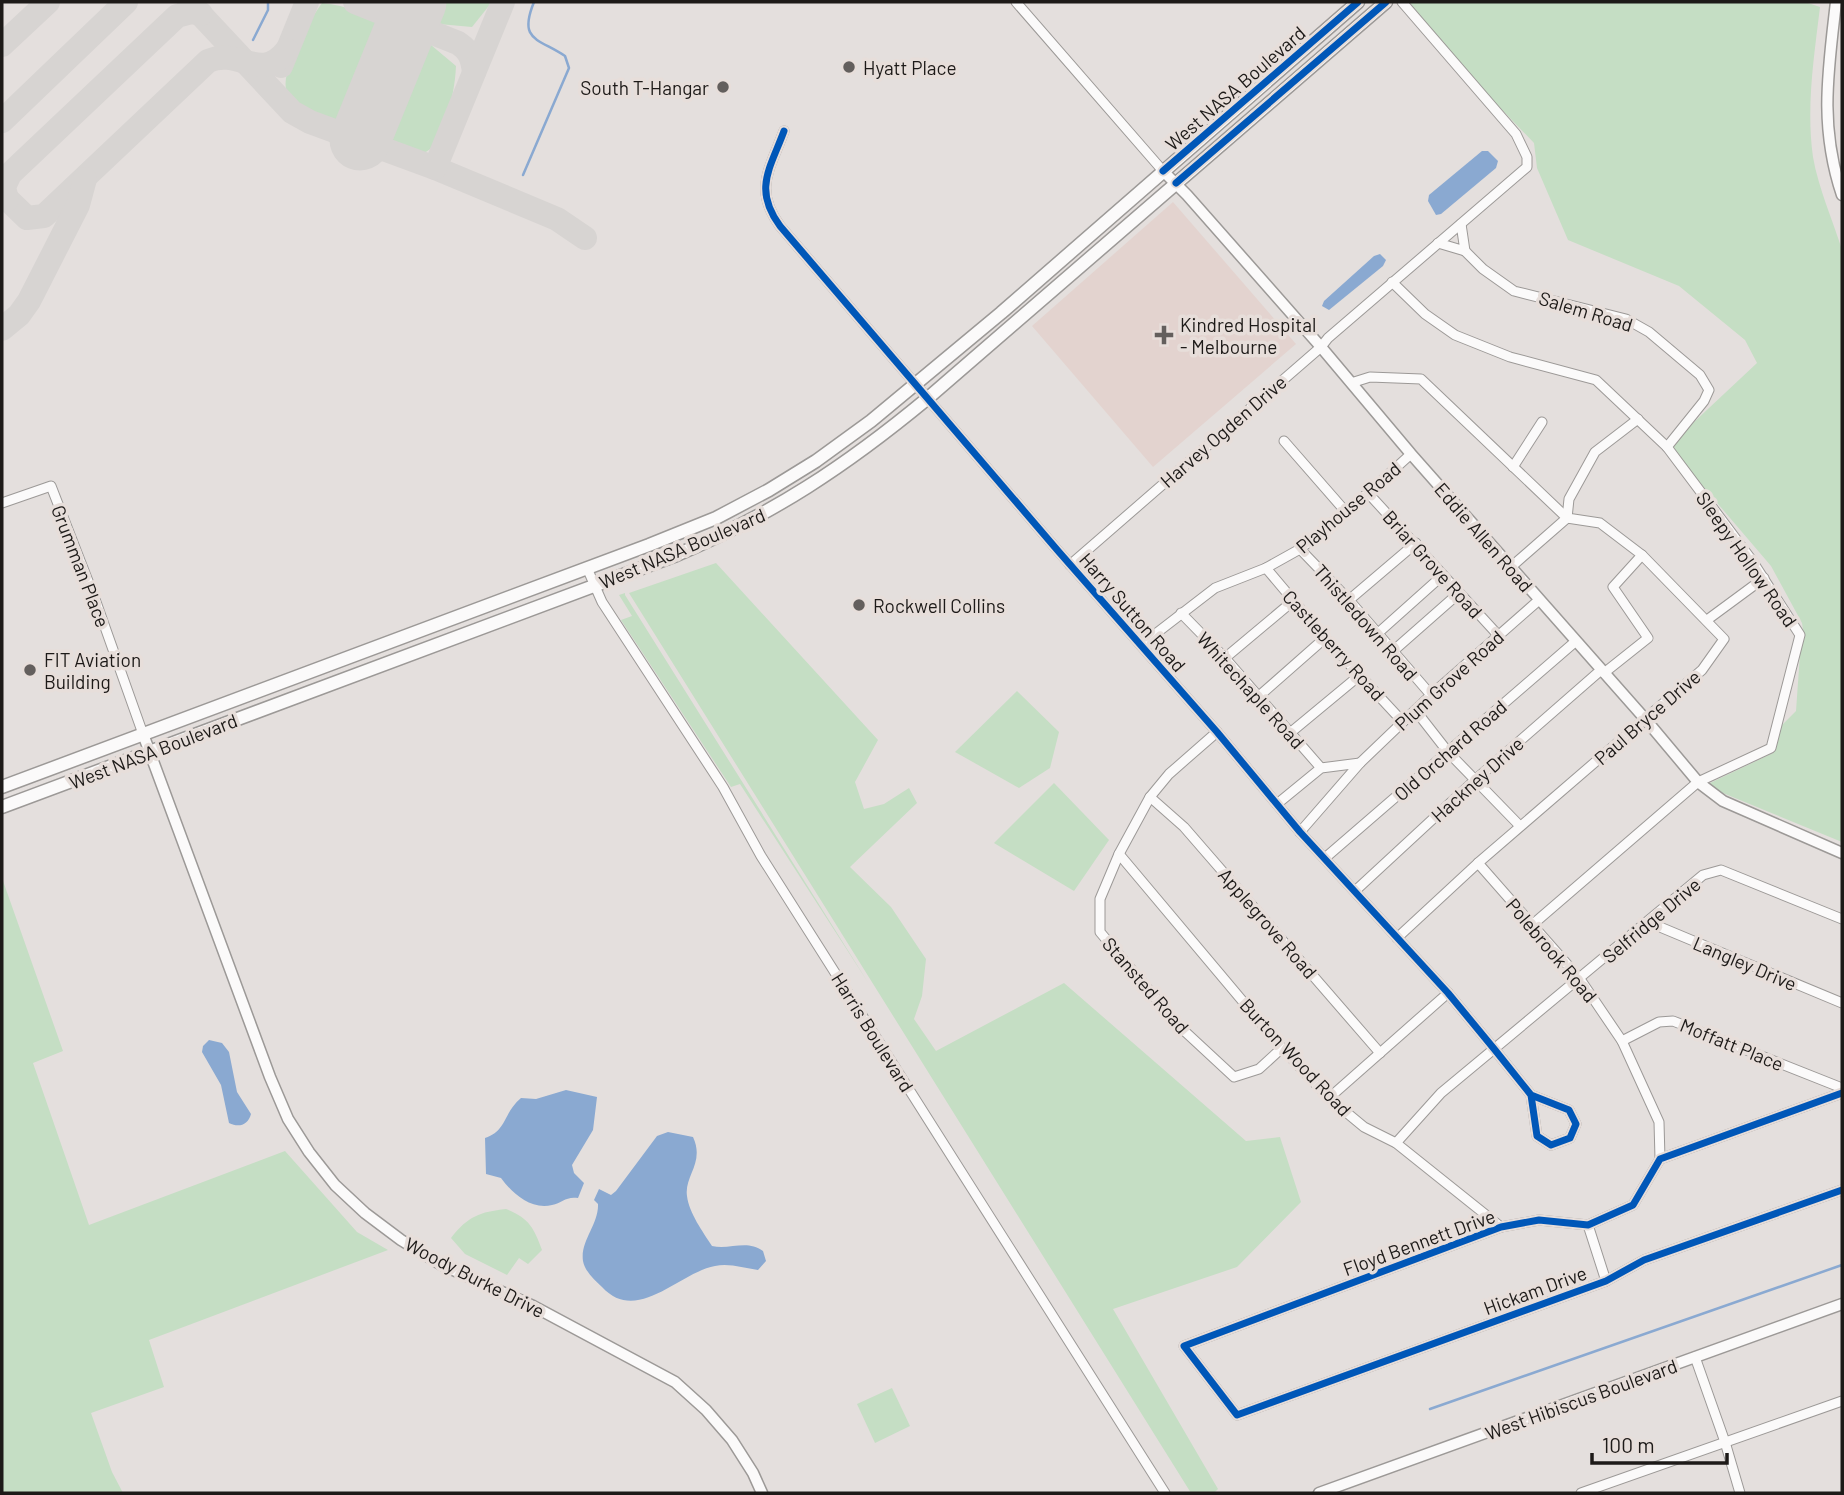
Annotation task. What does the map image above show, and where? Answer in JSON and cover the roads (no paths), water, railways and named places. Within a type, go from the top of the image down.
[{"type":"main road","name":"West NASA Boulevard","points":[[2,787],[682,533],[751,500],[833,449],[915,385],[1358,2]]},
{"type":"main road","name":"West NASA Boulevard","points":[[2,807],[693,548],[774,509],[859,454],[928,398],[1386,2]]},
{"type":"main road","points":[[450,619],[456,637]]},
{"type":"street","name":"Harvey Ogden Drive","points":[[1070,565],[1527,167],[1527,157],[1516,134],[1402,2]]},
{"type":"street","points":[[1836,2],[1827,91],[1828,139],[1842,195]]},
{"type":"street","points":[[1021,3],[1163,171]]},
{"type":"street","name":"Harry Sutton Road","points":[[784,131],[764,192],[768,208],[785,233],[1217,732],[1300,832],[1448,993],[1531,1095],[1569,1110],[1576,1124],[1570,1138],[1551,1145],[1537,1136],[1531,1095]]},
{"type":"street","name":"Eddie Allen Road","points":[[1163,171],[1321,346],[1411,454],[1698,782],[1723,801],[1842,853]]},
{"type":"street","points":[[1461,224],[1465,251]]},
{"type":"street","name":"Salem Road","points":[[1438,243],[1465,251],[1483,269],[1514,290],[1626,319],[1649,332],[1700,375],[1709,390],[1704,401],[1667,447]]},
{"type":"street","name":"Sleepy Hollow Road","points":[[1392,282],[1425,314],[1455,335],[1510,357],[1596,380],[1667,447],[1764,579],[1800,635],[1771,748],[1698,782],[1532,925]]},
{"type":"street","points":[[1351,383],[1370,377],[1421,379],[1567,518]]},
{"type":"street","points":[[1511,567],[1567,518],[1569,499],[1595,453],[1637,419]]},
{"type":"street","points":[[1513,467],[1542,422]]},
{"type":"street","points":[[1284,441],[1346,512]]},
{"type":"street","name":"Playhouse Road","points":[[1141,645],[1215,588],[1266,568],[1300,548],[1346,512],[1411,454]]},
{"type":"street","name":"Grumman Place","points":[[2,503],[51,486],[143,734]]},
{"type":"street","name":"Briar Grove Road","points":[[1368,493],[1498,635]]},
{"type":"street","name":"Paul Bryce Drive","points":[[1397,938],[1520,826],[1702,670],[1724,639],[1642,555],[1600,523],[1567,518]]},
{"type":"street","points":[[1349,600],[1416,543]]},
{"type":"street","name":"Thistledown Road","points":[[1300,548],[1431,695]]},
{"type":"street","name":"Hackney Drive","points":[[1355,891],[1475,780],[1603,671],[1648,638],[1613,587],[1642,555]]},
{"type":"street","name":"Harris Boulevard","points":[[587,568],[602,602],[723,787],[768,866],[1165,1493]]},
{"type":"street","name":"Castleberry Road","points":[[1266,568],[1325,638],[1403,722]]},
{"type":"street","points":[[1377,634],[1443,575]]},
{"type":"street","points":[[1707,620],[1764,579]]},
{"type":"street","points":[[1392,652],[1459,593]]},
{"type":"street","name":"Plum Grove Road","points":[[1300,832],[1360,763],[1431,695],[1539,600]]},
{"type":"street","points":[[1225,658],[1293,601]]},
{"type":"street","name":"Whitechaple Road","points":[[1181,612],[1321,768]]},
{"type":"street","points":[[1258,697],[1325,638]]},
{"type":"street","name":"Old Orchard Road","points":[[1325,858],[1576,641]]},
{"type":"street","points":[[1290,733],[1360,675]]},
{"type":"street","points":[[1416,711],[1448,752],[1520,826]]},
{"type":"street","name":"Stansted Road","points":[[1217,732],[1169,774],[1150,797],[1119,854],[1100,899],[1100,932],[1179,1026],[1234,1077],[1259,1069],[1282,1048]]},
{"type":"street","name":"Woody Burke Drive","points":[[143,734],[270,1077],[290,1123],[335,1185],[365,1213],[440,1264],[533,1306],[675,1382],[706,1410],[732,1440],[762,1493]]},
{"type":"street","points":[[1277,804],[1321,768],[1360,763]]},
{"type":"street","name":"Applegrove Road","points":[[1150,797],[1184,827],[1380,1053]]},
{"type":"street","name":"Burton Wood Road","points":[[1119,854],[1282,1048],[1329,1098],[1364,1127],[1396,1143],[1501,1227]]},
{"type":"street","name":"Polebrook Road","points":[[1478,863],[1580,979],[1622,1041],[1658,1122],[1660,1159]]},
{"type":"street","name":"Selfridge Drive","points":[[1396,1143],[1441,1093],[1703,875],[1721,870],[1842,919]]},
{"type":"street","name":"Langley Drive","points":[[1648,922],[1842,1003]]},
{"type":"street","points":[[1329,1098],[1448,993]]},
{"type":"street","name":"Moffatt Place","points":[[1622,1041],[1659,1023],[1673,1021],[1842,1091]]},
{"type":"street","points":[[1660,1159],[1842,1091]]},
{"type":"street","name":"Floyd Bennett Drive","points":[[1237,1415],[1184,1346],[1501,1227],[1539,1220],[1588,1225],[1633,1205],[1660,1159]]},
{"type":"street","name":"Hickam Drive","points":[[1237,1415],[1606,1281],[1644,1260],[1842,1190]]},
{"type":"street","points":[[1588,1225],[1606,1281]]},
{"type":"street","name":"West Hibiscus Boulevard","points":[[1319,1493],[1842,1304]]},
{"type":"street","points":[[1695,1357],[1726,1442],[1740,1493]]},
{"type":"street","points":[[1581,1493],[1842,1401]]},
{"type":"water","points":[[1482,151],[1488,151],[1498,161],[1496,168],[1441,214],[1436,215],[1428,201],[1429,195]]},
{"type":"water","points":[[1380,254],[1386,260],[1383,266],[1329,310],[1322,306],[1324,301],[1374,256]]},
{"type":"water","points":[[209,1040],[222,1043],[229,1052],[237,1092],[251,1114],[243,1124],[229,1123],[221,1085],[202,1052],[203,1046]]},
{"type":"water","points":[[566,1090],[597,1097],[593,1130],[572,1165],[574,1173],[584,1183],[578,1198],[544,1206],[529,1203],[501,1178],[486,1174],[485,1138],[497,1131],[521,1098],[536,1099]]},
{"type":"water","points":[[668,1132],[693,1137],[697,1154],[688,1182],[688,1202],[693,1216],[712,1246],[751,1246],[763,1251],[766,1261],[758,1270],[720,1265],[701,1270],[658,1293],[629,1301],[615,1297],[602,1287],[586,1269],[583,1261],[584,1246],[598,1211],[598,1204],[594,1200],[599,1189],[611,1195],[616,1191],[657,1136]]},
{"type":"waterway","points":[[253,40],[268,10],[268,2]]},
{"type":"waterway","points":[[523,175],[569,68],[565,56],[533,37],[528,24],[534,2]]},
{"type":"waterway","points":[[1430,1409],[1842,1265]]},
{"type":"place","name":"Hyatt Place","points":[[849,67]]},
{"type":"place","name":"South T-Hangar","points":[[723,87]]},
{"type":"place","name":"Kindred Hospital - Melbourne","points":[[1164,335]]},
{"type":"place","name":"Rockwell Collins","points":[[859,605]]},
{"type":"place","name":"FIT Aviation Building","points":[[30,670]]}]
